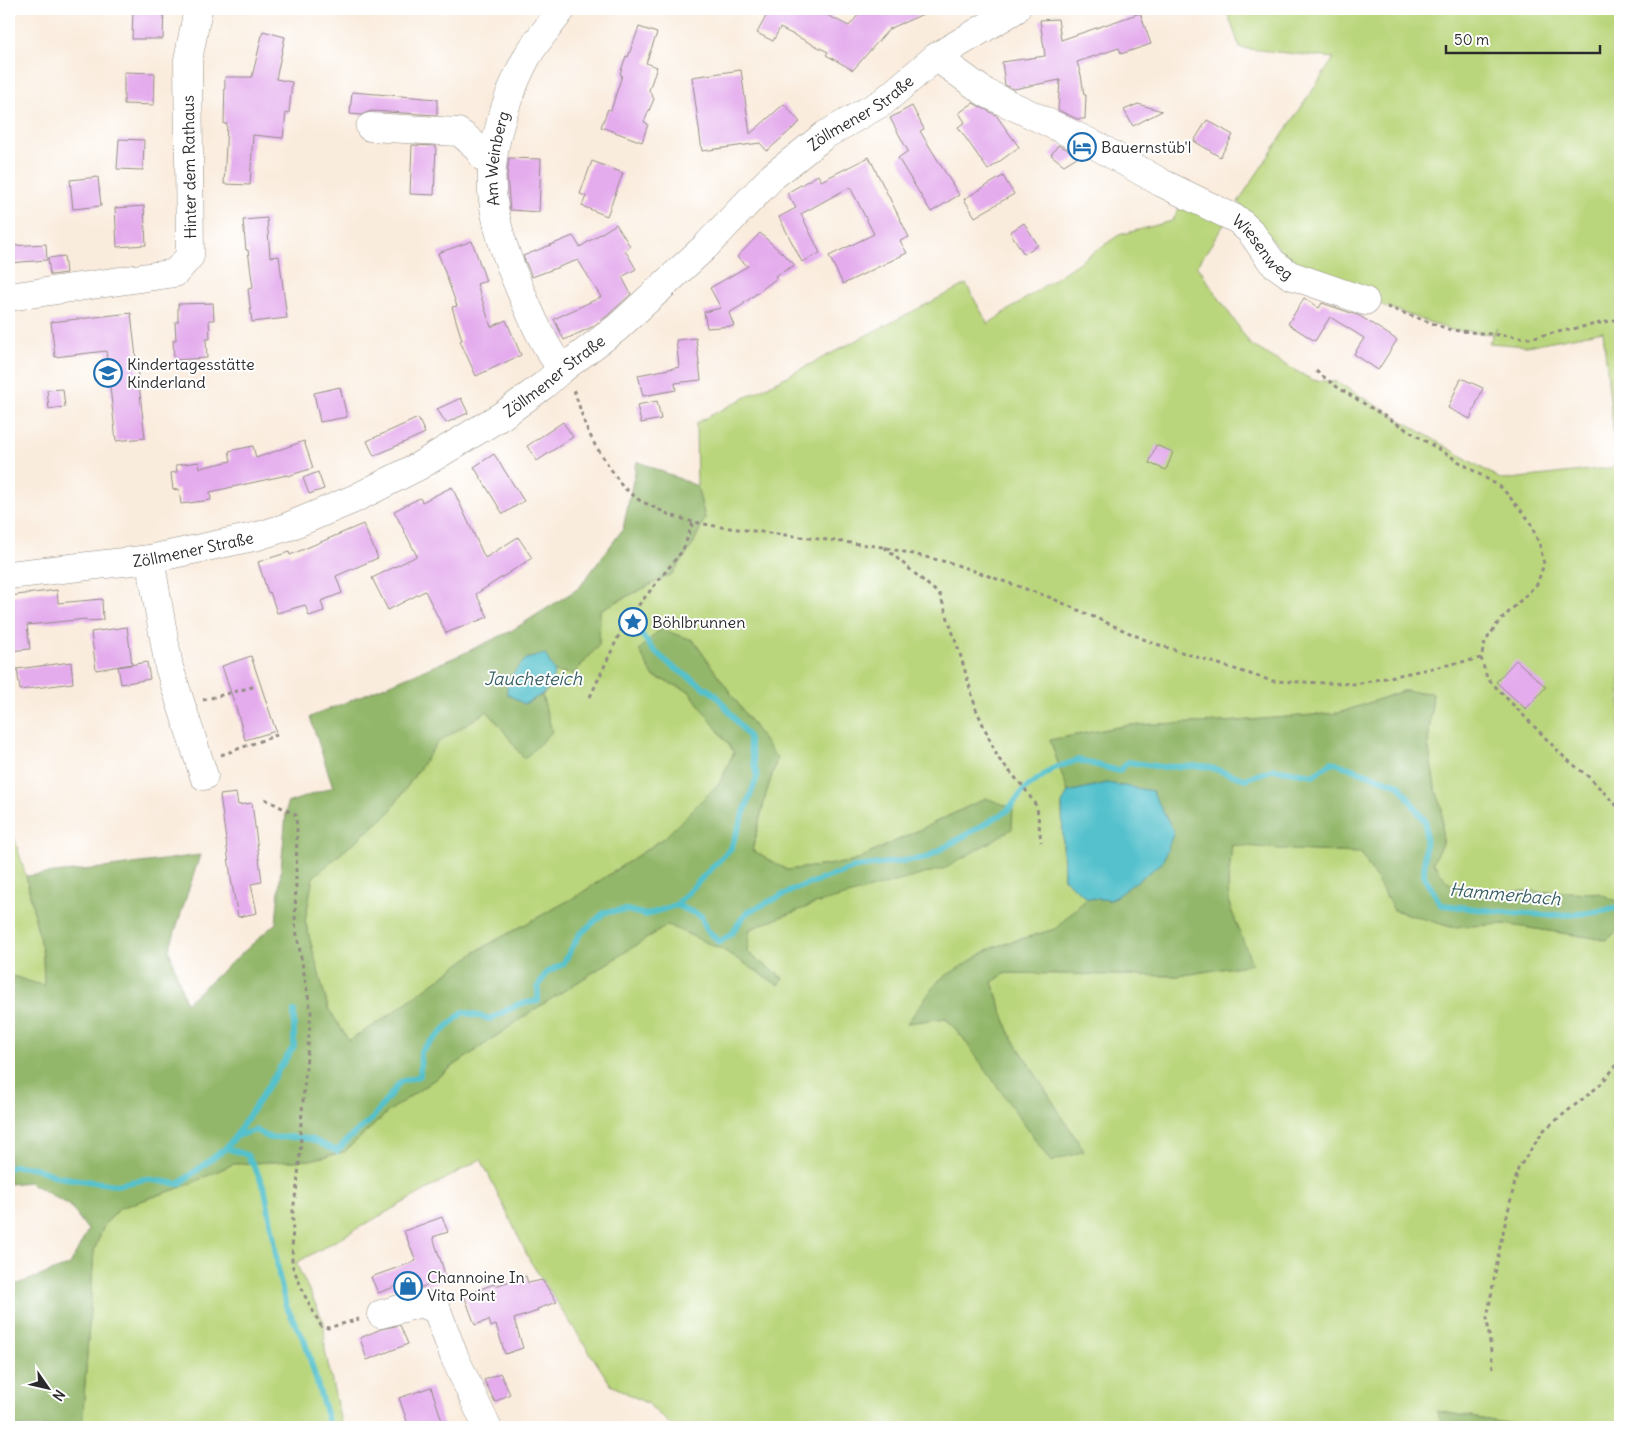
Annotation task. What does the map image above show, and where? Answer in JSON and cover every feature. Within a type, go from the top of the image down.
[{"type":"street","name":"Hinter dem Rathaus","points":[[9,297],[175,272],[190,256],[188,60],[198,9]]},
{"type":"street","name":"Am Weinberg","points":[[562,9],[529,54],[513,85],[492,160],[492,192],[497,224],[513,276],[551,354],[567,375]]},
{"type":"street","name":"Zöllmener Straße","points":[[9,575],[150,559],[258,536],[287,527],[376,489],[426,462],[503,415],[544,385],[567,375],[611,332],[705,247],[773,176],[825,134],[883,102],[936,56],[1016,9]]},
{"type":"street","name":"Wiesenweg","points":[[936,56],[986,93],[1097,146],[1162,183],[1238,220],[1250,232],[1272,262],[1290,275],[1365,301]]},
{"type":"street","points":[[370,127],[458,132],[476,145],[484,158],[492,160]]},
{"type":"street","points":[[150,559],[169,667],[211,766]]},
{"type":"street","points":[[381,1314],[422,1302],[437,1310],[454,1356],[487,1427]]},
{"type":"path","points":[[1365,301],[1392,308],[1451,330],[1529,338],[1620,319]]},
{"type":"path","points":[[1316,371],[1337,387],[1502,488],[1529,520],[1540,546],[1544,564],[1537,584],[1498,624],[1485,642],[1481,658],[1487,678],[1564,757],[1590,778],[1620,809]]},
{"type":"path","points":[[567,375],[586,427],[595,445],[622,486],[639,500],[670,515],[722,527],[883,547],[951,563],[1049,597],[1150,642],[1272,681],[1356,684],[1481,658]]},
{"type":"path","points":[[590,697],[625,622],[683,550],[694,522]]},
{"type":"path","points":[[883,547],[940,595],[976,709],[998,758],[1025,789],[1036,807],[1041,842]]},
{"type":"path","points":[[625,622],[632,623]]},
{"type":"path","points":[[201,701],[256,686]]},
{"type":"path","points":[[211,766],[277,735]]},
{"type":"path","points":[[264,800],[296,814],[295,924],[312,1012],[300,1134],[301,1143],[293,1210],[292,1265],[305,1296],[321,1326],[328,1328],[381,1314]]},
{"type":"path","points":[[1493,1368],[1487,1318],[1501,1241],[1518,1169],[1544,1130],[1600,1086],[1620,1061]]},
{"type":"green space","points":[[1226,9],[1620,9],[1620,903],[1599,893],[1522,891],[1474,894],[1447,883],[1433,862],[1442,843],[1442,809],[1435,787],[1428,744],[1433,693],[1403,691],[1339,713],[1225,722],[1129,725],[1050,740],[1068,792],[1062,805],[1064,879],[1087,898],[1055,929],[991,948],[907,1023],[946,1018],[963,1038],[1083,1151],[1010,1034],[992,982],[1006,973],[1178,976],[1251,964],[1229,904],[1228,881],[1232,844],[1294,850],[1361,853],[1394,910],[1451,927],[1504,924],[1607,940],[1620,928],[1620,1427],[1528,1427],[1437,1411],[1444,1427],[673,1427],[648,1404],[611,1385],[530,1261],[481,1159],[296,1263],[324,1322],[325,1350],[342,1427],[82,1427],[94,1251],[104,1225],[120,1208],[185,1186],[233,1164],[310,1160],[344,1152],[388,1112],[532,1011],[668,925],[725,951],[779,985],[783,978],[746,952],[750,929],[815,904],[986,798],[852,862],[787,870],[752,851],[777,759],[693,640],[653,676],[689,691],[734,752],[720,782],[664,838],[577,896],[480,949],[388,1016],[349,1041],[328,1008],[305,921],[313,877],[389,813],[437,743],[487,711],[501,727],[552,732],[542,695],[550,688],[555,672],[574,674],[599,645],[600,610],[672,574],[692,546],[705,518],[697,486],[696,423],[966,284],[988,324],[1119,235],[1172,221],[1185,198],[1227,220],[1197,266],[1251,345],[1312,380],[1337,382],[1502,480],[1617,467],[1603,331],[1527,346],[1489,343],[1497,328],[1493,334],[1451,330],[1392,309],[1299,271],[1238,202],[1334,58],[1240,48]]},
{"type":"green space","points":[[637,461],[697,486],[705,518],[692,546],[672,574],[600,610],[599,645],[574,674],[555,672],[545,655],[524,704],[542,695],[552,732],[524,759],[487,711],[437,743],[389,813],[313,877],[305,921],[328,1008],[349,1041],[388,1016],[480,949],[577,896],[664,838],[720,782],[734,752],[689,691],[653,676],[639,650],[660,629],[693,640],[777,759],[752,850],[787,870],[852,862],[986,798],[1013,808],[1012,829],[946,868],[815,904],[750,929],[747,952],[783,979],[778,985],[725,951],[668,925],[532,1011],[388,1112],[344,1152],[310,1160],[233,1164],[185,1186],[120,1208],[104,1225],[94,1251],[82,1427],[9,1427],[9,1287],[70,1265],[88,1230],[70,1206],[29,1182],[9,1184],[9,975],[44,986],[43,955],[26,876],[200,855],[169,950],[186,1003],[276,923],[287,803],[333,787],[310,717],[458,656],[511,631],[579,588],[623,529]]},
{"type":"green space","points":[[1403,691],[1433,693],[1428,744],[1435,787],[1442,809],[1442,843],[1433,862],[1447,882],[1474,894],[1522,891],[1599,893],[1620,903],[1620,928],[1607,940],[1504,924],[1451,927],[1394,910],[1361,853],[1232,845],[1228,881],[1229,904],[1252,964],[1178,976],[1006,973],[992,982],[1010,1034],[1084,1151],[1051,1162],[963,1038],[946,1018],[907,1023],[939,980],[991,948],[1055,929],[1087,898],[1111,900],[1107,783],[1068,792],[1050,740],[1129,725],[1225,722],[1339,713]]},
{"type":"green space","points":[[9,821],[26,876],[43,955],[44,986],[9,975]]},
{"type":"green space","points":[[1436,1411],[1528,1427],[1444,1427]]},
{"type":"water","name":"Jaucheteich","points":[[545,654],[555,672],[547,689],[524,704],[507,694],[507,680],[526,659]]},
{"type":"water","points":[[1107,783],[1152,791],[1174,832],[1162,863],[1111,900],[1087,898],[1064,879],[1062,804],[1068,792]]},
{"type":"building","points":[[133,9],[164,9],[163,39],[132,39]]},
{"type":"building","points":[[770,9],[815,9],[849,26],[863,9],[935,9],[889,29],[853,70],[826,55],[828,52],[780,28],[773,41],[757,33]]},
{"type":"building","points":[[1140,13],[1151,44],[1121,54],[1119,48],[1077,62],[1084,95],[1086,95],[1085,119],[1077,119],[1058,110],[1060,80],[1014,89],[1005,85],[1002,62],[1045,56],[1040,20],[1058,19],[1061,40]]},
{"type":"building","points":[[639,27],[657,33],[646,63],[657,67],[649,90],[654,99],[644,122],[648,124],[642,142],[601,127],[608,109],[611,110],[626,56],[628,57]]},
{"type":"building","points":[[263,31],[285,37],[276,79],[292,82],[289,113],[286,113],[283,138],[253,135],[250,185],[224,184],[227,124],[224,124],[225,77],[252,77]]},
{"type":"building","points":[[741,70],[750,134],[784,104],[800,122],[767,151],[760,143],[702,151],[692,77]]},
{"type":"building","points":[[124,72],[155,73],[154,105],[124,104]]},
{"type":"building","points":[[352,92],[437,99],[437,115],[371,111],[361,115],[350,114]]},
{"type":"building","points":[[973,103],[996,115],[1019,147],[988,170],[958,127],[965,122],[959,113]]},
{"type":"building","points":[[1138,104],[1162,111],[1133,126],[1124,110]]},
{"type":"building","points":[[912,106],[924,129],[920,131],[959,195],[931,212],[898,158],[908,151],[890,118]]},
{"type":"building","points":[[1207,120],[1233,135],[1220,157],[1194,141]]},
{"type":"building","points":[[119,139],[144,140],[143,170],[117,169]]},
{"type":"building","points":[[412,145],[436,146],[434,195],[410,194]]},
{"type":"building","points":[[1058,145],[1080,155],[1064,165],[1051,155]]},
{"type":"building","points":[[869,157],[909,237],[900,241],[907,253],[843,284],[829,256],[874,234],[850,187],[801,214],[820,253],[802,262],[779,217],[796,208],[787,193],[818,175],[821,181]]},
{"type":"building","points":[[509,158],[541,159],[539,212],[510,210],[507,176]]},
{"type":"building","points":[[592,161],[623,173],[607,216],[582,206],[586,196],[580,194]]},
{"type":"building","points":[[1003,176],[1014,194],[975,217],[964,199]]},
{"type":"building","points":[[98,177],[101,206],[73,209],[70,180]]},
{"type":"building","points":[[144,206],[146,245],[117,247],[115,208]]},
{"type":"building","points":[[267,218],[270,257],[279,256],[287,318],[252,322],[248,289],[253,288],[243,220]]},
{"type":"building","points":[[1024,223],[1038,245],[1024,254],[1010,232]]},
{"type":"building","points":[[616,224],[630,246],[625,250],[636,269],[622,277],[631,294],[592,327],[564,340],[554,319],[601,297],[578,260],[532,277],[523,256],[573,236],[580,247]]},
{"type":"building","points":[[760,233],[795,265],[775,276],[777,278],[744,304],[729,313],[734,326],[707,328],[704,312],[721,308],[710,288],[748,266],[737,257]]},
{"type":"building","points":[[472,241],[486,281],[477,284],[491,327],[506,320],[521,355],[476,376],[460,341],[462,340],[452,307],[457,306],[438,253]]},
{"type":"building","points":[[46,244],[47,260],[9,263],[9,246]]},
{"type":"building","points":[[64,256],[66,273],[50,275],[48,258]]},
{"type":"building","points":[[1304,298],[1319,308],[1322,303],[1360,316],[1397,340],[1378,370],[1354,354],[1364,338],[1330,317],[1315,341],[1288,324]]},
{"type":"building","points":[[213,303],[214,320],[209,320],[210,339],[206,339],[207,358],[174,360],[173,340],[176,340],[175,322],[178,322],[178,304]]},
{"type":"building","points":[[131,313],[145,438],[116,441],[106,351],[55,357],[51,322]]},
{"type":"building","points":[[696,338],[701,380],[675,383],[676,390],[643,396],[638,375],[679,367],[676,340]]},
{"type":"building","points":[[1461,378],[1483,388],[1470,419],[1448,408]]},
{"type":"building","points":[[340,387],[347,417],[320,422],[314,393]]},
{"type":"building","points":[[63,389],[65,407],[49,409],[47,390]]},
{"type":"building","points":[[461,398],[468,413],[446,423],[437,409]]},
{"type":"building","points":[[657,401],[661,419],[641,423],[637,405]]},
{"type":"building","points":[[418,418],[425,433],[374,456],[367,441]]},
{"type":"building","points":[[563,422],[573,437],[537,461],[527,446]]},
{"type":"building","points":[[304,441],[313,468],[288,476],[210,492],[211,500],[181,504],[179,489],[173,490],[171,473],[177,472],[176,465],[199,462],[200,468],[231,461],[229,451],[253,446],[256,458]]},
{"type":"building","points":[[1156,445],[1173,452],[1166,470],[1149,463]]},
{"type":"building","points":[[494,454],[524,501],[503,514],[474,467]]},
{"type":"building","points":[[318,472],[324,489],[309,494],[303,478]]},
{"type":"building","points":[[452,487],[485,558],[518,537],[532,558],[476,594],[488,617],[446,633],[425,591],[388,610],[372,578],[417,556],[394,511],[420,498],[422,502]]},
{"type":"building","points":[[363,524],[378,558],[336,576],[342,593],[321,601],[324,611],[309,616],[305,605],[277,613],[258,562],[289,552],[290,555]]},
{"type":"building","points":[[57,590],[58,603],[102,599],[103,620],[86,621],[86,619],[27,625],[30,649],[9,651],[9,596]]},
{"type":"building","points":[[127,627],[132,664],[96,670],[91,632]]},
{"type":"building","points":[[251,656],[276,731],[245,740],[222,666]]},
{"type":"building","points":[[1516,660],[1546,687],[1526,709],[1496,682]]},
{"type":"building","points":[[71,662],[73,683],[20,690],[17,669]]},
{"type":"building","points":[[147,662],[150,679],[121,684],[118,667]]},
{"type":"building","points":[[236,793],[238,805],[252,803],[262,882],[251,884],[257,913],[238,917],[220,795]]},
{"type":"building","points":[[442,1217],[448,1232],[433,1237],[447,1280],[413,1289],[412,1285],[401,1289],[400,1285],[378,1293],[371,1277],[416,1261],[404,1231]]},
{"type":"building","points":[[526,1276],[528,1283],[542,1280],[557,1302],[514,1319],[523,1348],[505,1354],[496,1325],[491,1327],[489,1320],[475,1325],[464,1295],[494,1284],[495,1286]]},
{"type":"building","points":[[400,1325],[408,1344],[367,1360],[360,1338],[381,1329]]},
{"type":"building","points":[[500,1373],[510,1394],[495,1402],[484,1380]]},
{"type":"building","points":[[431,1387],[444,1427],[409,1427],[399,1398]]},
{"type":"waterway","points":[[633,622],[653,650],[672,666],[716,695],[748,736],[757,777],[731,848],[676,905]]},
{"type":"waterway","name":"Hammerbach","points":[[9,1168],[14,1166],[35,1168],[58,1177],[116,1185],[146,1179],[179,1184],[226,1148],[235,1137],[255,1130],[270,1138],[294,1137],[311,1139],[337,1151],[372,1119],[400,1082],[420,1076],[421,1051],[463,1012],[490,1019],[519,1004],[538,1001],[538,987],[547,972],[563,964],[579,935],[605,912],[627,910],[646,915],[676,905],[701,916],[707,930],[720,942],[732,933],[746,913],[795,889],[856,867],[926,858],[1007,811],[1025,789],[1052,769],[1078,760],[1119,771],[1128,762],[1161,767],[1205,766],[1245,779],[1274,769],[1314,775],[1332,762],[1399,785],[1426,823],[1424,876],[1441,905],[1553,915],[1598,912],[1620,907]]},
{"type":"waterway","points":[[235,1137],[294,1046],[294,1011]]},
{"type":"waterway","points":[[226,1148],[247,1155],[265,1190],[279,1276],[286,1306],[305,1342],[330,1427]]},
{"type":"place","name":"Bauernstüb'l","points":[[1082,147]]},
{"type":"place","name":"Kindertagesstätte Kinderland","points":[[108,373]]},
{"type":"place","name":"Böhlbrunnen","points":[[633,622]]},
{"type":"place","name":"Channoine In Vita Point","points":[[408,1286]]}]
